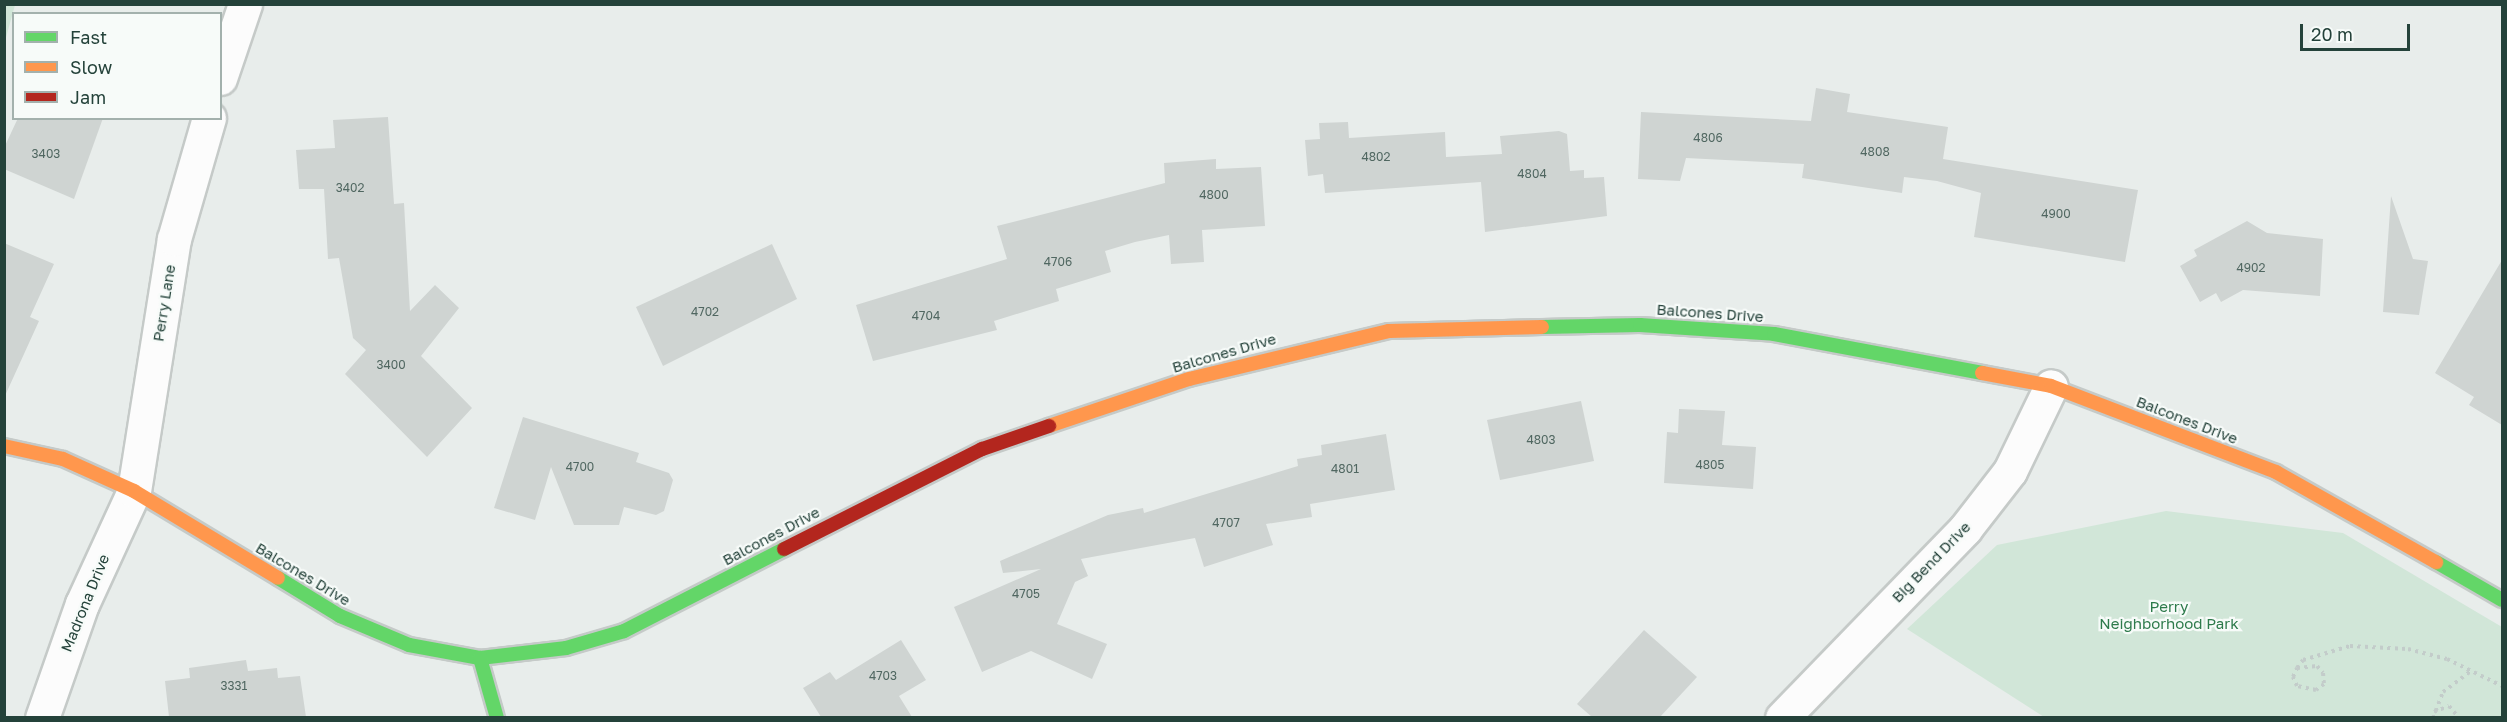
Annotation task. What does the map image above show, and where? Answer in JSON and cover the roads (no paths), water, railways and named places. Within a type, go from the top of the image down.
[{"type":"street","points":[[222,72],[245,4]]},
{"type":"street","name":"Perry Lane","points":[[134,491],[174,239],[208,120]]},
{"type":"street","name":"Balcones Drive","points":[[4,446],[63,459],[134,491],[340,616],[409,645],[480,658],[566,648],[624,631],[888,492],[1061,419],[1282,353],[1389,331],[1628,325],[1774,334],[2051,386],[2276,472],[2502,600]]},
{"type":"street","name":"Big Bend Drive","points":[[1782,717],[1965,529],[2010,471],[2051,386]]},
{"type":"street","name":"Madrona Drive","points":[[42,717],[82,604],[134,491]]},
{"type":"street","points":[[480,658],[497,717]]},
{"type":"park label","name":"Perry Neighborhood Park","points":[[2169,614]]}]
